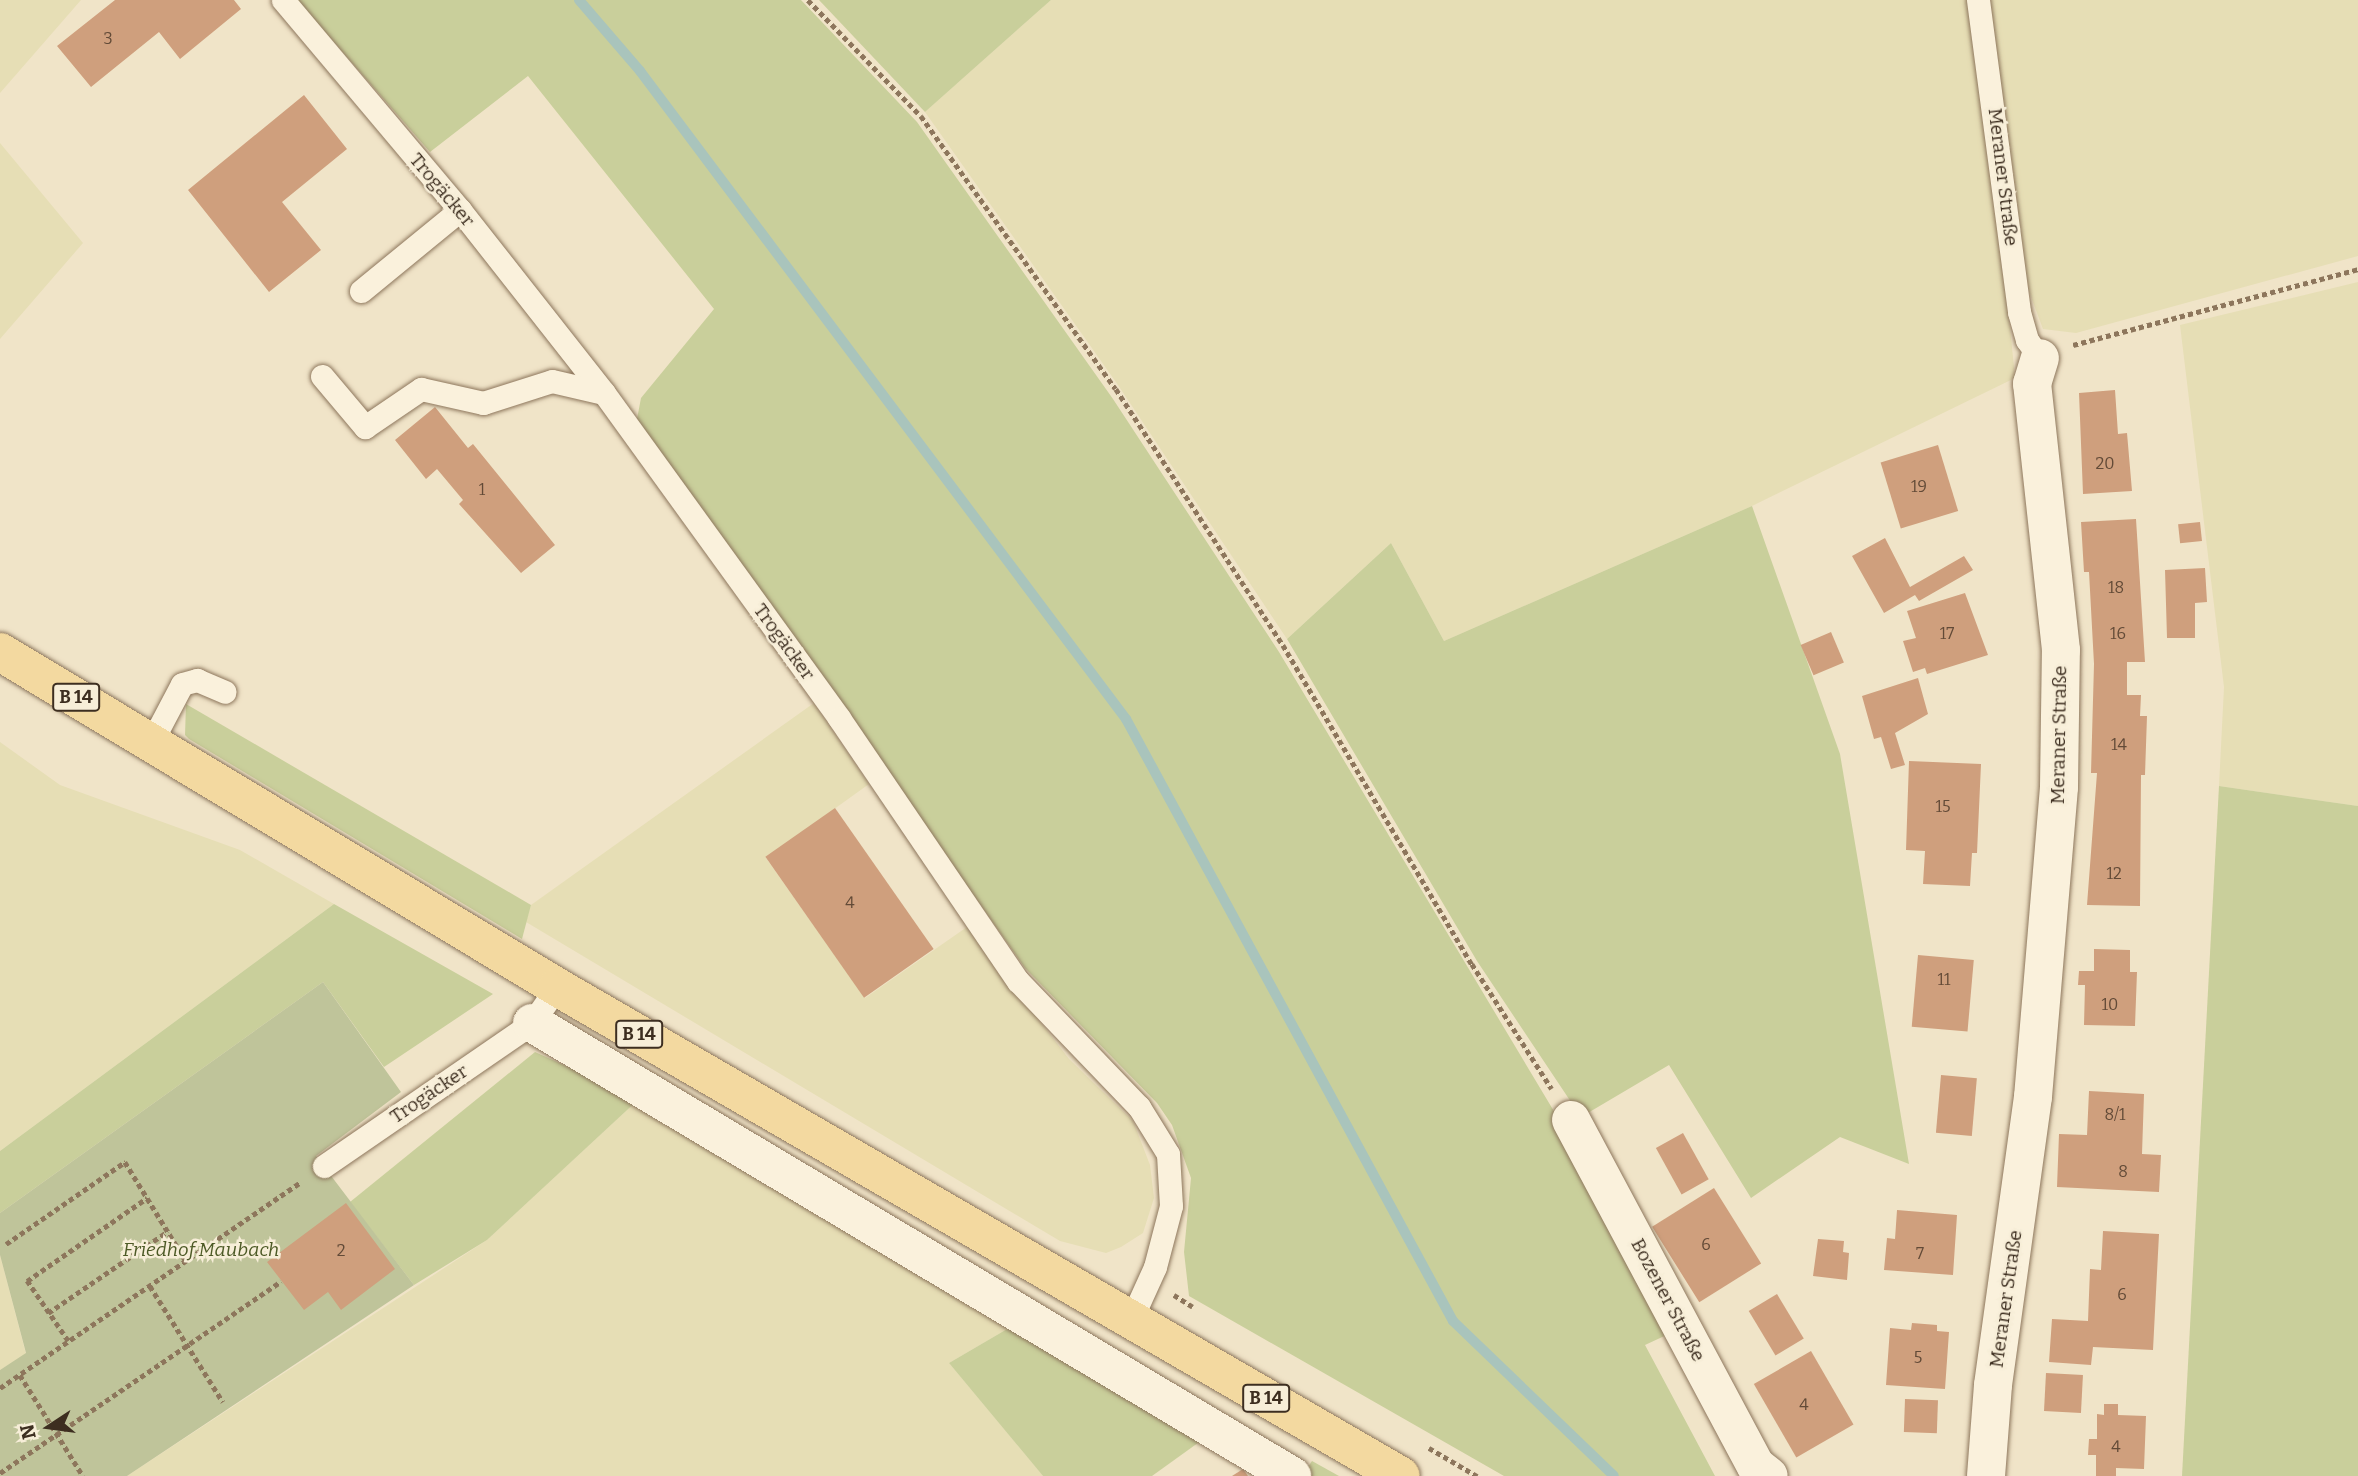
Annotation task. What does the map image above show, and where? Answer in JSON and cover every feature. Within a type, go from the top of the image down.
[{"type":"main road","name":"B 14","points":[[0,652],[557,987],[1401,1476]]},
{"type":"street","name":"Meraner Straße","points":[[1986,1476],[1993,1385],[2033,1097],[2059,787],[2061,650],[2032,384],[2040,358]]},
{"type":"street","points":[[532,1023],[1292,1476]]},
{"type":"street","name":"Bozener Straße","points":[[1571,1120],[1756,1466],[1769,1476]]},
{"type":"lane","name":"Trogäcker","points":[[284,0],[460,210],[544,304],[604,393],[839,718],[1018,981],[1139,1107],[1168,1154],[1171,1206],[1155,1267],[1131,1320]]},
{"type":"lane","name":"Meraner Straße","points":[[1978,0],[2019,312],[2027,340],[2040,358]]},
{"type":"lane","points":[[361,291],[460,210]]},
{"type":"lane","points":[[322,376],[365,427],[421,388],[483,403],[552,381],[604,393]]},
{"type":"lane","points":[[152,741],[182,684],[197,680],[225,692]]},
{"type":"lane","name":"Trogäcker","points":[[324,1166],[444,1074],[532,1023],[557,987]]},
{"type":"path","points":[[808,0],[921,116],[1116,390],[1283,645],[1472,964],[1571,1120]]},
{"type":"path","points":[[2040,358],[2067,346],[2358,269]]},
{"type":"path","points":[[6,1244],[125,1162],[186,1261]]},
{"type":"path","points":[[0,1388],[324,1166]]},
{"type":"path","points":[[69,1342],[27,1280],[147,1198]]},
{"type":"path","points":[[48,1313],[167,1231]]},
{"type":"path","points":[[0,1474],[281,1281]]},
{"type":"path","points":[[150,1286],[223,1402]]},
{"type":"path","points":[[20,1375],[83,1476]]},
{"type":"shaded area","points":[[0,0],[81,0],[0,93]]},
{"type":"shaded area","points":[[1051,0],[1969,0],[1999,215],[2015,378],[1752,506],[1444,641],[1391,543],[1287,639],[1118,385],[925,112]]},
{"type":"shaded area","points":[[1985,0],[2358,0],[2358,256],[2076,333],[2043,329],[2024,278],[2000,76]]},
{"type":"shaded area","points":[[0,143],[83,243],[0,339]]},
{"type":"shaded area","points":[[2358,282],[2358,806],[2219,786],[2224,687],[2180,325]]},
{"type":"shaded area","points":[[814,703],[869,784],[766,858],[865,998],[967,927],[1069,1059],[1133,1121],[1150,1165],[1154,1198],[1143,1233],[1121,1247],[1106,1253],[1060,1241],[526,922],[531,905]]},
{"type":"shaded area","points":[[0,742],[60,785],[240,850],[334,904],[0,1151]]},
{"type":"shaded area","points":[[639,1099],[1014,1325],[949,1363],[1043,1476],[127,1476],[487,1240]]},
{"type":"shaded area","points":[[0,1255],[26,1354],[0,1370]]},
{"type":"green space","points":[[297,0],[801,0],[917,122],[1113,399],[1279,652],[1585,1163],[1673,1332],[1645,1345],[1715,1476],[1504,1476],[1189,1296],[1184,1252],[1191,1178],[1172,1125],[1157,1103],[1025,968],[637,419],[641,398],[714,309],[528,76],[430,152]]},
{"type":"green space","points":[[819,0],[1051,0],[925,112]]},
{"type":"green space","points":[[1752,506],[1840,754],[1909,1164],[1840,1137],[1751,1198],[1669,1065],[1581,1117],[1477,961],[1287,639],[1391,543],[1444,641]]},
{"type":"green space","points":[[186,704],[531,905],[522,939],[189,739],[185,735]]},
{"type":"green space","points":[[2219,786],[2358,806],[2358,1476],[2182,1476]]},
{"type":"green space","points":[[334,904],[493,994],[384,1067],[323,982],[0,1213],[0,1151]]},
{"type":"green space","name":"Friedhof Maubach","points":[[323,982],[401,1092],[316,1156],[414,1285],[127,1476],[0,1476],[0,1370],[26,1353],[0,1255],[0,1213]]},
{"type":"green space","points":[[535,1052],[639,1099],[487,1240],[414,1285],[350,1202]]},
{"type":"green space","points":[[1014,1325],[1209,1435],[1152,1476],[1043,1476],[949,1363]]},
{"type":"green space","points":[[1312,1461],[1339,1476],[1308,1476],[1304,1473]]},
{"type":"building","points":[[115,0],[234,0],[241,9],[180,59],[159,32],[91,87],[57,46]]},
{"type":"building","points":[[304,95],[347,149],[282,202],[321,250],[269,292],[188,190]]},
{"type":"building","points":[[2115,390],[2118,434],[2127,433],[2132,491],[2083,494],[2079,393]]},
{"type":"building","points":[[435,407],[468,448],[473,444],[555,545],[521,573],[459,504],[463,500],[437,469],[426,479],[395,440]]},
{"type":"building","points":[[1938,445],[1958,511],[1901,529],[1881,463]]},
{"type":"building","points":[[2136,519],[2145,662],[2127,662],[2127,695],[2141,695],[2140,716],[2147,716],[2145,775],[2141,775],[2140,906],[2087,905],[2097,773],[2091,773],[2094,664],[2089,572],[2084,572],[2081,522]]},
{"type":"building","points":[[2200,522],[2202,541],[2180,543],[2178,524]]},
{"type":"building","points":[[1885,538],[1910,587],[1964,556],[1973,570],[1919,601],[1915,595],[1884,613],[1852,556]]},
{"type":"building","points":[[2205,568],[2207,602],[2195,603],[2195,638],[2167,638],[2165,570]]},
{"type":"building","points":[[1965,593],[1988,655],[1927,674],[1925,668],[1913,672],[1903,641],[1916,638],[1907,611]]},
{"type":"building","points":[[1831,632],[1844,662],[1814,675],[1801,645]]},
{"type":"building","points":[[1918,678],[1928,714],[1895,733],[1905,765],[1891,769],[1881,737],[1874,739],[1862,696]]},
{"type":"building","points":[[1909,761],[1981,764],[1977,853],[1972,853],[1970,886],[1923,884],[1925,851],[1906,850]]},
{"type":"building","points":[[835,808],[934,949],[864,998],[765,857]]},
{"type":"building","points":[[2094,949],[2130,950],[2130,972],[2137,972],[2135,1026],[2084,1025],[2085,985],[2078,985],[2079,971],[2094,971]]},
{"type":"building","points":[[1918,955],[1974,960],[1968,1032],[1912,1027]]},
{"type":"building","points":[[1941,1075],[1977,1078],[1972,1136],[1936,1133]]},
{"type":"building","points":[[2089,1091],[2144,1094],[2142,1154],[2161,1155],[2159,1192],[2057,1187],[2059,1134],[2087,1135]]},
{"type":"building","points":[[1683,1133],[1709,1179],[1682,1194],[1656,1148]]},
{"type":"building","points":[[1714,1188],[1761,1263],[1699,1302],[1652,1227]]},
{"type":"building","points":[[346,1203],[395,1269],[341,1310],[328,1292],[304,1310],[267,1262]]},
{"type":"building","points":[[1897,1210],[1957,1215],[1953,1275],[1884,1270],[1887,1238],[1895,1239]]},
{"type":"building","points":[[2103,1231],[2159,1234],[2153,1350],[2093,1347],[2091,1365],[2049,1362],[2052,1319],[2088,1321],[2090,1269],[2101,1270]]},
{"type":"building","points":[[1818,1239],[1844,1241],[1843,1252],[1849,1253],[1847,1280],[1813,1276]]},
{"type":"building","points":[[1777,1294],[1804,1339],[1775,1356],[1749,1311]]},
{"type":"building","points":[[1912,1323],[1937,1325],[1937,1331],[1949,1332],[1945,1389],[1886,1385],[1890,1328],[1911,1330]]},
{"type":"building","points":[[1811,1351],[1854,1425],[1796,1458],[1754,1384]]},
{"type":"building","points":[[2046,1373],[2083,1375],[2081,1413],[2044,1411]]},
{"type":"building","points":[[1905,1399],[1938,1400],[1937,1433],[1904,1432]]},
{"type":"building","points":[[2104,1404],[2118,1404],[2118,1415],[2146,1416],[2144,1469],[2116,1468],[2116,1476],[2096,1476],[2096,1455],[2088,1455],[2089,1439],[2097,1439],[2097,1414],[2104,1415]]},
{"type":"building","points":[[1243,1469],[1248,1476],[1232,1476]]},
{"type":"waterway","points":[[579,0],[640,71],[1126,719],[1453,1321],[1614,1476]]}]
